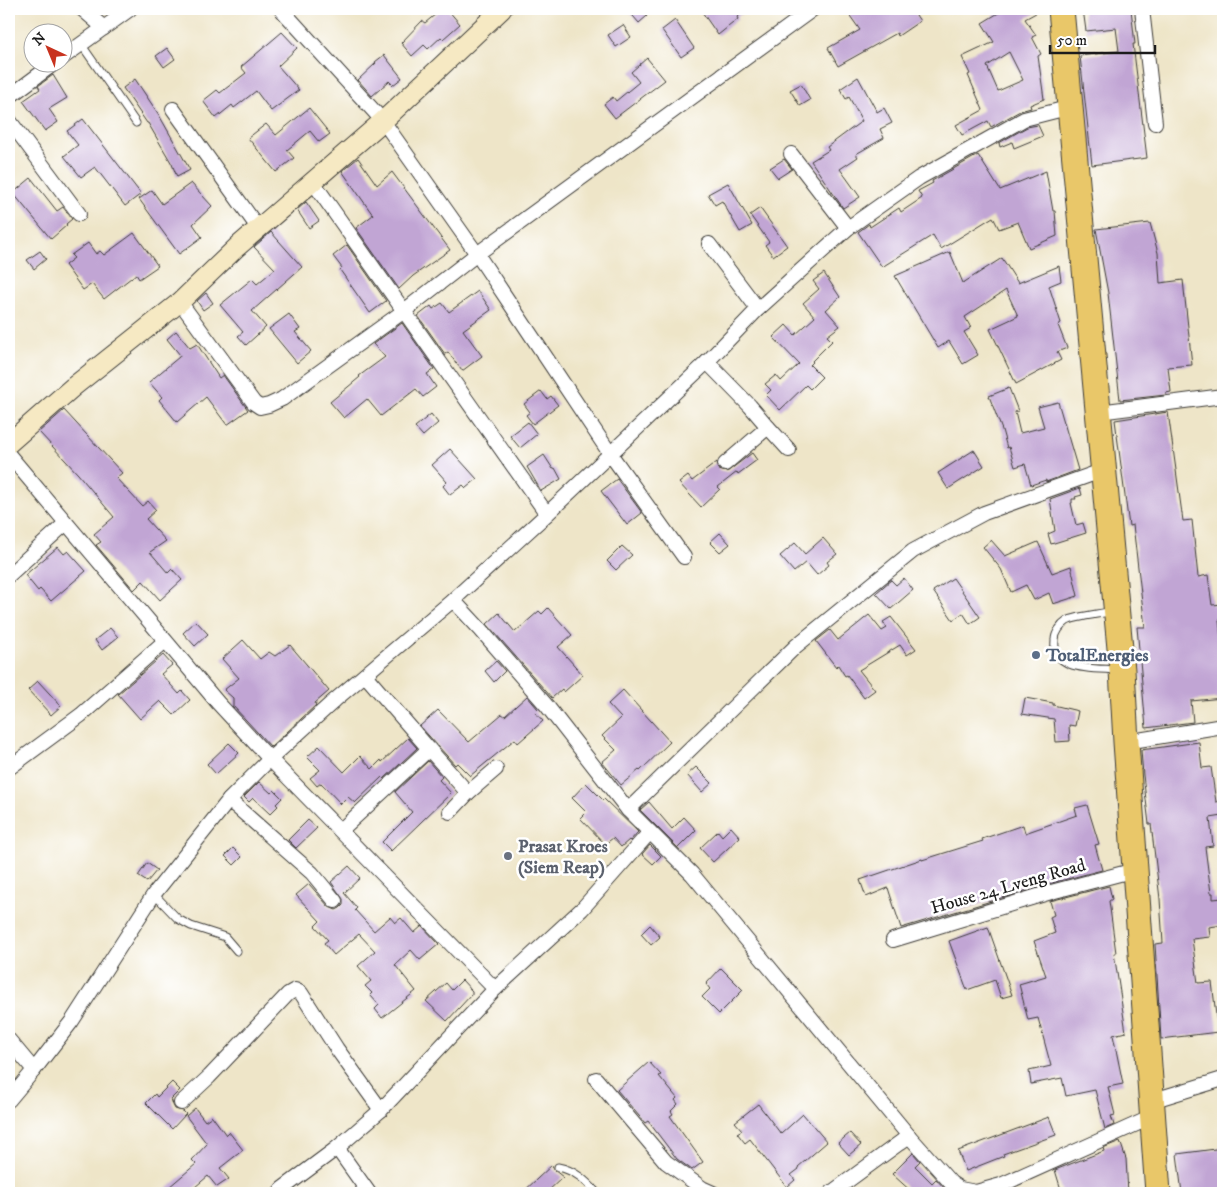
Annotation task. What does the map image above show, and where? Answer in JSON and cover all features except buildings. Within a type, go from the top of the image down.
[{"type":"highway","points":[[1061,9],[1122,670],[1158,1193]]},
{"type":"street","points":[[82,9],[104,28]]},
{"type":"street","points":[[72,51],[130,9]]},
{"type":"street","points":[[281,9],[383,120],[477,254],[611,455],[684,557]]},
{"type":"street","points":[[9,443],[73,387],[180,302],[259,229],[383,120],[502,9]]},
{"type":"street","points":[[180,302],[254,403],[260,407],[270,405],[282,399],[404,311],[477,254],[813,9]]},
{"type":"street","points":[[1142,9],[1155,123]]},
{"type":"street","points":[[9,97],[43,72]]},
{"type":"street","points":[[9,1100],[72,1021],[154,894],[229,800],[270,759],[453,600],[547,514],[707,362],[758,309],[848,228],[919,178],[1024,119],[1071,107]]},
{"type":"street","points":[[173,109],[259,229]]},
{"type":"street","points":[[9,120],[79,214]]},
{"type":"street","points":[[791,154],[848,228]]},
{"type":"street","points":[[313,182],[547,514]]},
{"type":"street","points":[[709,244],[758,309]]},
{"type":"street","points":[[707,362],[790,450]]},
{"type":"street","points":[[1098,412],[1223,396]]},
{"type":"street","points":[[725,464],[768,427]]},
{"type":"street","points":[[9,455],[218,703],[270,759],[495,989]]},
{"type":"street","points":[[628,810],[796,646],[913,552],[984,514],[1104,470]]},
{"type":"street","points":[[9,574],[66,522]]},
{"type":"street","points":[[453,600],[547,706],[628,810],[692,874],[909,1136],[951,1183],[961,1191],[976,1192],[1001,1185],[1151,1108],[1223,1080]]},
{"type":"street","points":[[9,768],[80,714],[165,641]]},
{"type":"street","points":[[365,675],[468,793]]},
{"type":"street","points":[[1126,742],[1223,726]]},
{"type":"street","points":[[340,830],[428,749]]},
{"type":"street","points":[[450,812],[468,793],[496,769]]},
{"type":"street","points":[[229,800],[312,873],[334,901]]},
{"type":"street","points":[[279,1193],[337,1148],[381,1110],[495,989],[582,908],[650,832]]},
{"type":"street","name":"House 24 Lveng Road","points":[[893,940],[1050,892],[1135,870]]},
{"type":"street","points":[[181,1103],[209,1077],[288,994],[295,990],[301,992],[337,1049],[381,1110]]},
{"type":"street","points":[[9,1040],[34,1070]]},
{"type":"street","points":[[596,1079],[666,1162],[702,1188],[713,1193]]},
{"type":"street","points":[[830,1193],[909,1136]]},
{"type":"street","points":[[337,1148],[369,1193]]},
{"type":"lane","points":[[81,44],[136,123]]},
{"type":"lane","points":[[1117,610],[1067,621],[1060,628],[1055,638],[1054,646],[1058,656],[1065,663],[1076,666],[1122,670]]},
{"type":"lane","points":[[154,894],[178,919],[191,926],[225,937],[238,951]]},
{"type":"lane","points":[[558,1166],[575,1173],[597,1193]]},
{"type":"place","name":"TotalEnergies","points":[[1036,655]]},
{"type":"place","name":"Prasat Kroes (Siem Reap)","points":[[508,856]]}]
